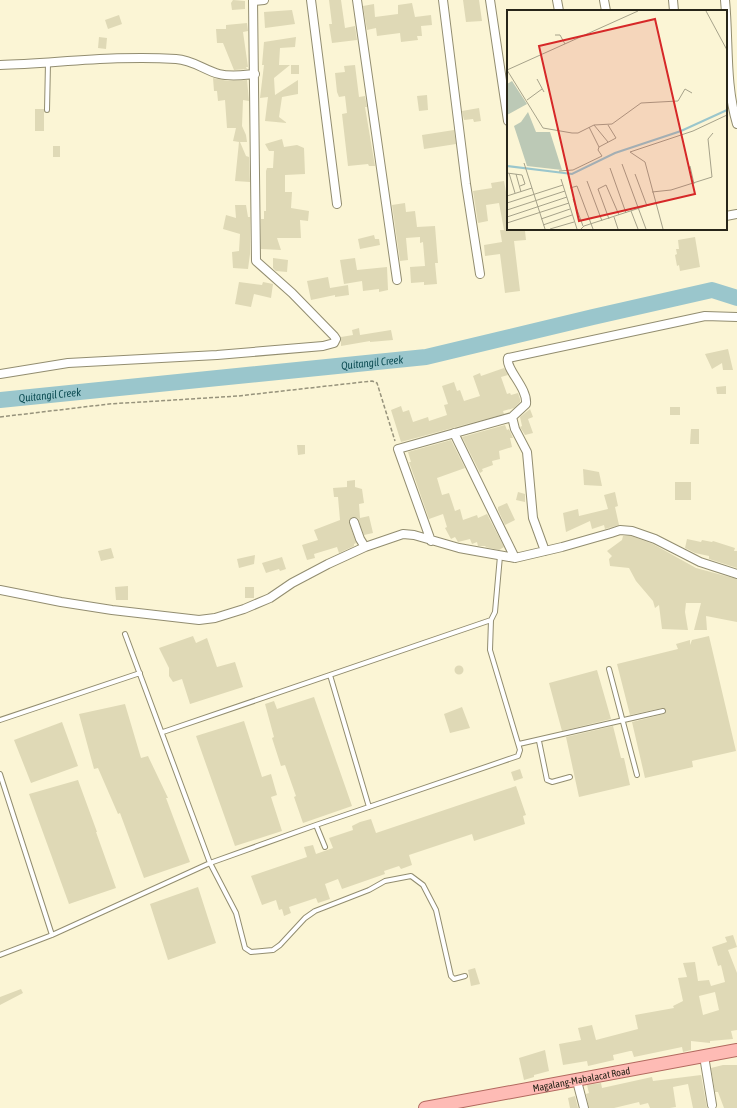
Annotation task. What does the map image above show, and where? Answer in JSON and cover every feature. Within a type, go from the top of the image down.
[{"type":"main road","name":"Magalang-Mabalacat Road","points":[[425,1108],[577,1081],[737,1050]]},
{"type":"street","points":[[0,374],[68,363],[217,355],[323,346],[334,342],[336,339],[334,336],[292,293],[256,261],[254,1],[264,0]]},
{"type":"street","points":[[311,0],[337,204]]},
{"type":"street","points":[[357,0],[397,280]]},
{"type":"street","points":[[443,0],[466,184],[480,274]]},
{"type":"street","points":[[490,0],[507,114]]},
{"type":"street","points":[[557,0],[558,10]]},
{"type":"street","points":[[604,0],[606,10]]},
{"type":"street","points":[[673,0],[674,10]]},
{"type":"street","points":[[725,0],[726,10]]},
{"type":"street","points":[[727,32],[733,110],[737,124]]},
{"type":"street","points":[[0,65],[140,58],[176,59],[190,61],[219,74],[255,74]]},
{"type":"street","points":[[727,216],[737,214]]},
{"type":"street","points":[[431,541],[398,449],[512,416],[526,404],[527,399],[523,388],[508,365],[508,358],[705,316],[737,316]]},
{"type":"street","points":[[512,416],[515,429],[527,452],[533,518],[545,551]]},
{"type":"street","points":[[454,433],[515,558]]},
{"type":"street","points":[[354,522],[360,539],[365,547]]},
{"type":"street","points":[[0,590],[60,602],[112,610],[200,620],[215,618],[244,609],[270,598],[292,583],[328,564],[365,547],[403,534],[414,535],[431,541],[515,558],[611,532],[620,530],[632,531],[655,539],[700,562],[737,574]]},
{"type":"street","points":[[704,1056],[712,1106]]},
{"type":"street","points":[[577,1081],[584,1108]]},
{"type":"lane","points":[[47,110],[48,63]]},
{"type":"lane","points":[[0,955],[52,935],[210,863],[316,824],[518,756],[520,750],[519,744],[490,650],[491,620],[495,612],[500,556]]},
{"type":"lane","points":[[163,732],[491,620]]},
{"type":"lane","points":[[125,634],[163,732],[210,863],[236,913],[245,948],[251,952],[273,950],[280,945],[305,918],[315,911],[369,890],[385,880],[412,876],[423,885],[436,910],[451,976],[454,979],[465,976]]},
{"type":"lane","points":[[609,669],[637,775]]},
{"type":"lane","points":[[0,720],[140,673]]},
{"type":"lane","points":[[330,676],[369,807]]},
{"type":"lane","points":[[519,744],[528,741],[539,741],[663,711]]},
{"type":"lane","points":[[539,741],[547,780],[552,782],[570,777]]},
{"type":"lane","points":[[0,774],[52,935]]},
{"type":"lane","points":[[316,824],[325,847]]},
{"type":"path","points":[[0,417],[102,405],[238,396],[372,381],[377,383],[398,449]]},
{"type":"building","points":[[233,0],[245,1],[245,9],[232,10],[231,3]]},
{"type":"building","points":[[329,0],[341,0],[345,28],[355,26],[357,40],[332,43],[329,24],[332,24]]},
{"type":"building","points":[[463,0],[479,0],[482,21],[466,22]]},
{"type":"building","points":[[412,3],[415,17],[431,15],[432,25],[421,26],[422,36],[417,36],[418,40],[401,42],[400,33],[377,36],[376,28],[367,30],[363,6],[374,4],[375,17],[398,14],[398,5]]},
{"type":"building","points":[[292,10],[295,24],[265,28],[264,12]]},
{"type":"building","points":[[119,15],[122,24],[108,29],[105,20]]},
{"type":"building","points":[[247,23],[248,31],[243,32],[248,67],[246,67],[247,69],[234,70],[223,43],[217,43],[216,29],[226,29],[226,25]]},
{"type":"building","points":[[99,37],[107,38],[106,49],[98,48]]},
{"type":"building","points":[[296,37],[295,47],[280,48],[279,65],[290,65],[274,78],[275,95],[298,80],[298,94],[282,97],[279,117],[287,123],[265,121],[268,97],[260,98],[264,65],[262,65],[264,42]]},
{"type":"building","points":[[291,65],[299,65],[299,74],[291,74]]},
{"type":"building","points":[[355,65],[359,97],[365,96],[367,107],[365,107],[375,166],[369,166],[368,164],[348,166],[342,114],[347,113],[345,96],[339,97],[335,73],[345,72],[344,66]]},
{"type":"building","points":[[213,78],[228,81],[247,80],[249,101],[243,100],[242,126],[247,142],[240,142],[246,156],[249,157],[250,182],[235,181],[239,142],[233,141],[236,128],[227,128],[225,100],[218,101],[217,91],[214,91]]},
{"type":"building","points":[[427,95],[428,110],[419,111],[417,96]]},
{"type":"building","points":[[479,108],[481,121],[474,122],[473,119],[464,120],[462,111]]},
{"type":"building","points":[[35,109],[44,109],[44,131],[35,131]]},
{"type":"building","points":[[454,130],[456,144],[424,149],[422,135]]},
{"type":"building","points":[[282,139],[284,147],[297,145],[304,148],[305,174],[285,175],[285,192],[292,192],[291,208],[309,211],[308,221],[300,220],[301,238],[277,238],[281,250],[261,249],[261,219],[264,219],[264,211],[266,211],[266,171],[267,168],[273,168],[274,151],[269,151],[265,144]]},
{"type":"building","points":[[53,146],[60,146],[60,157],[53,157]]},
{"type":"building","points":[[504,181],[507,198],[507,230],[525,231],[526,240],[514,241],[520,291],[505,293],[500,254],[485,256],[484,245],[502,242],[500,230],[504,230],[499,203],[486,205],[488,221],[478,223],[473,191],[492,188],[491,183]]},
{"type":"building","points":[[405,203],[406,212],[415,211],[417,227],[435,226],[438,263],[435,263],[437,284],[424,285],[424,282],[411,283],[410,267],[425,266],[423,242],[420,243],[420,237],[406,238],[408,260],[400,261],[392,205]]},
{"type":"building","points":[[235,205],[246,205],[248,217],[250,217],[250,254],[248,269],[233,268],[232,252],[239,251],[240,234],[223,229],[226,215],[236,218]]},
{"type":"building","points":[[374,235],[375,239],[379,239],[380,245],[360,249],[358,239]]},
{"type":"building","points":[[695,237],[700,267],[680,271],[679,265],[677,266],[675,255],[677,254],[676,249],[679,249],[678,240]]},
{"type":"building","points":[[273,258],[288,260],[287,272],[276,271],[273,268]]},
{"type":"building","points":[[355,258],[357,270],[387,267],[388,290],[379,292],[379,289],[363,291],[362,281],[344,284],[340,260]]},
{"type":"building","points":[[328,277],[330,288],[348,285],[349,295],[335,297],[335,295],[311,300],[307,281]]},
{"type":"building","points":[[239,282],[262,285],[263,282],[273,284],[271,298],[254,294],[251,307],[235,304]]},
{"type":"building","points":[[359,328],[360,335],[391,330],[393,340],[370,341],[341,346],[341,337],[353,335],[352,330]]},
{"type":"building","points":[[728,349],[733,370],[723,370],[722,363],[712,369],[705,354]]},
{"type":"building","points":[[504,368],[508,375],[501,377],[507,394],[510,393],[511,395],[518,393],[520,399],[520,402],[514,408],[503,411],[504,414],[401,442],[391,410],[401,406],[403,412],[409,410],[413,422],[428,417],[429,421],[447,415],[444,405],[448,404],[442,386],[454,382],[457,391],[460,390],[464,401],[480,396],[473,376],[480,373],[481,376]]},
{"type":"building","points":[[726,386],[726,394],[717,394],[716,387]]},
{"type":"building","points":[[670,407],[680,407],[680,415],[670,415]]},
{"type":"building","points":[[530,409],[533,417],[528,419],[533,433],[525,435],[520,427],[522,426],[520,417]]},
{"type":"building","points":[[505,425],[507,430],[509,429],[513,438],[510,438],[512,447],[499,451],[500,459],[492,461],[493,465],[482,469],[483,471],[480,473],[462,437]]},
{"type":"building","points":[[691,429],[699,429],[699,444],[690,444]]},
{"type":"building","points":[[451,440],[465,468],[437,478],[442,495],[449,493],[455,511],[460,509],[463,520],[477,515],[478,518],[487,514],[504,547],[499,550],[485,547],[486,546],[478,546],[477,542],[472,544],[470,539],[458,542],[455,537],[451,539],[445,528],[447,527],[443,514],[429,519],[409,462],[411,462],[408,452]]},
{"type":"building","points":[[297,445],[305,445],[305,454],[298,455]]},
{"type":"building","points":[[583,469],[599,472],[602,486],[584,485]]},
{"type":"building","points":[[355,480],[355,487],[362,489],[364,503],[359,504],[360,518],[369,516],[373,533],[364,535],[358,518],[352,517],[349,523],[356,543],[354,546],[339,553],[337,547],[314,554],[315,558],[307,560],[302,545],[318,540],[314,530],[340,520],[338,497],[334,497],[333,488],[347,487],[347,481]]},
{"type":"building","points":[[675,482],[691,482],[691,500],[675,500]]},
{"type":"building","points":[[518,492],[525,494],[525,502],[516,500]]},
{"type":"building","points":[[615,492],[618,506],[615,507],[619,525],[605,529],[604,525],[592,529],[590,521],[566,532],[563,513],[578,509],[579,516],[608,509],[604,495]]},
{"type":"building","points":[[507,503],[515,520],[505,525],[498,507]]},
{"type":"building","points":[[623,536],[631,536],[653,544],[696,568],[737,579],[737,622],[706,616],[707,630],[694,630],[701,603],[686,603],[685,612],[688,630],[662,629],[659,605],[655,608],[653,601],[636,581],[629,568],[610,566],[609,559],[612,556],[607,551],[622,540]]},
{"type":"building","points":[[687,539],[701,542],[702,540],[713,541],[735,548],[734,551],[737,551],[737,568],[709,559],[709,556],[695,553],[685,548]]},
{"type":"building","points":[[111,548],[114,558],[101,561],[98,551]]},
{"type":"building","points":[[255,555],[254,564],[239,568],[237,559]]},
{"type":"building","points":[[282,557],[286,569],[280,571],[279,569],[266,573],[262,563]]},
{"type":"building","points":[[128,586],[128,600],[116,600],[115,587]]},
{"type":"building","points":[[245,587],[254,587],[254,598],[245,598]]},
{"type":"building","points":[[193,636],[196,643],[207,638],[217,667],[235,662],[243,687],[190,704],[182,679],[173,682],[169,676],[169,668],[159,648]]},
{"type":"building","points":[[709,636],[736,751],[692,761],[693,767],[645,778],[632,722],[664,714],[666,710],[662,708],[630,715],[617,664],[678,649],[676,644],[690,640],[690,645],[692,640]]},
{"type":"building","points":[[459,665],[464,670],[459,675],[454,670]]},
{"type":"building","points":[[597,670],[611,719],[562,731],[549,683]]},
{"type":"building","points":[[314,697],[352,806],[303,823],[294,797],[296,796],[285,765],[281,766],[272,738],[274,737],[265,704],[274,701],[277,709]]},
{"type":"building","points":[[125,704],[141,758],[148,756],[168,798],[166,798],[190,862],[144,878],[120,813],[118,814],[98,768],[94,769],[79,714]]},
{"type":"building","points":[[462,707],[470,728],[450,733],[444,714]]},
{"type":"building","points":[[244,721],[262,777],[271,774],[277,795],[271,797],[282,831],[235,846],[196,736]]},
{"type":"building","points":[[62,722],[78,766],[31,783],[14,740]]},
{"type":"building","points":[[613,726],[621,758],[624,758],[630,785],[579,797],[566,737]]},
{"type":"building","points":[[520,769],[523,778],[514,781],[511,772]]},
{"type":"building","points":[[78,780],[116,888],[69,904],[29,794]]},
{"type":"building","points":[[516,786],[526,815],[523,816],[525,824],[474,841],[472,834],[409,855],[412,865],[401,869],[399,866],[384,871],[385,874],[342,889],[338,879],[325,884],[330,899],[318,903],[316,898],[289,907],[291,913],[284,916],[282,909],[279,910],[276,900],[262,905],[251,876],[307,857],[304,847],[313,845],[316,854],[333,848],[329,838],[353,830],[352,826],[360,822],[371,819],[376,833]]},
{"type":"building","points":[[198,887],[216,943],[168,960],[150,904]]},
{"type":"building","points":[[733,935],[737,947],[728,950],[737,973],[737,1030],[731,1031],[733,1039],[710,1041],[710,1043],[691,1041],[691,1050],[683,1052],[682,1047],[634,1057],[632,1051],[630,1051],[613,1055],[614,1060],[588,1066],[587,1061],[563,1065],[559,1044],[581,1040],[578,1028],[592,1025],[596,1040],[638,1029],[635,1015],[674,1008],[673,1006],[683,1001],[678,978],[687,977],[683,963],[695,962],[698,981],[709,980],[711,986],[725,982],[721,965],[718,966],[712,947],[727,942],[725,937]],"holes":[[[715,992],[719,1010],[703,1015],[699,996]]]},
{"type":"building","points":[[475,968],[480,984],[471,986],[468,970]]},
{"type":"building","points":[[21,989],[23,993],[0,1005],[0,997]]},
{"type":"building","points":[[545,1050],[549,1071],[534,1075],[534,1077],[524,1080],[519,1058]]},
{"type":"building","points":[[723,1065],[737,1065],[737,1108],[724,1108],[718,1092],[715,1092],[711,1068]]},
{"type":"building","points":[[701,1075],[707,1108],[693,1108],[688,1084],[673,1087],[676,1107],[650,1108],[648,1103],[640,1105],[639,1102],[614,1108],[589,1108],[586,1094],[589,1093],[587,1085],[601,1083],[602,1088],[652,1077],[653,1081]]},
{"type":"building","points":[[575,1096],[578,1108],[570,1108],[568,1098]]},
{"type":"waterway","name":"Quitangil Creek","points":[[0,400],[426,357],[712,290],[737,298]]}]
